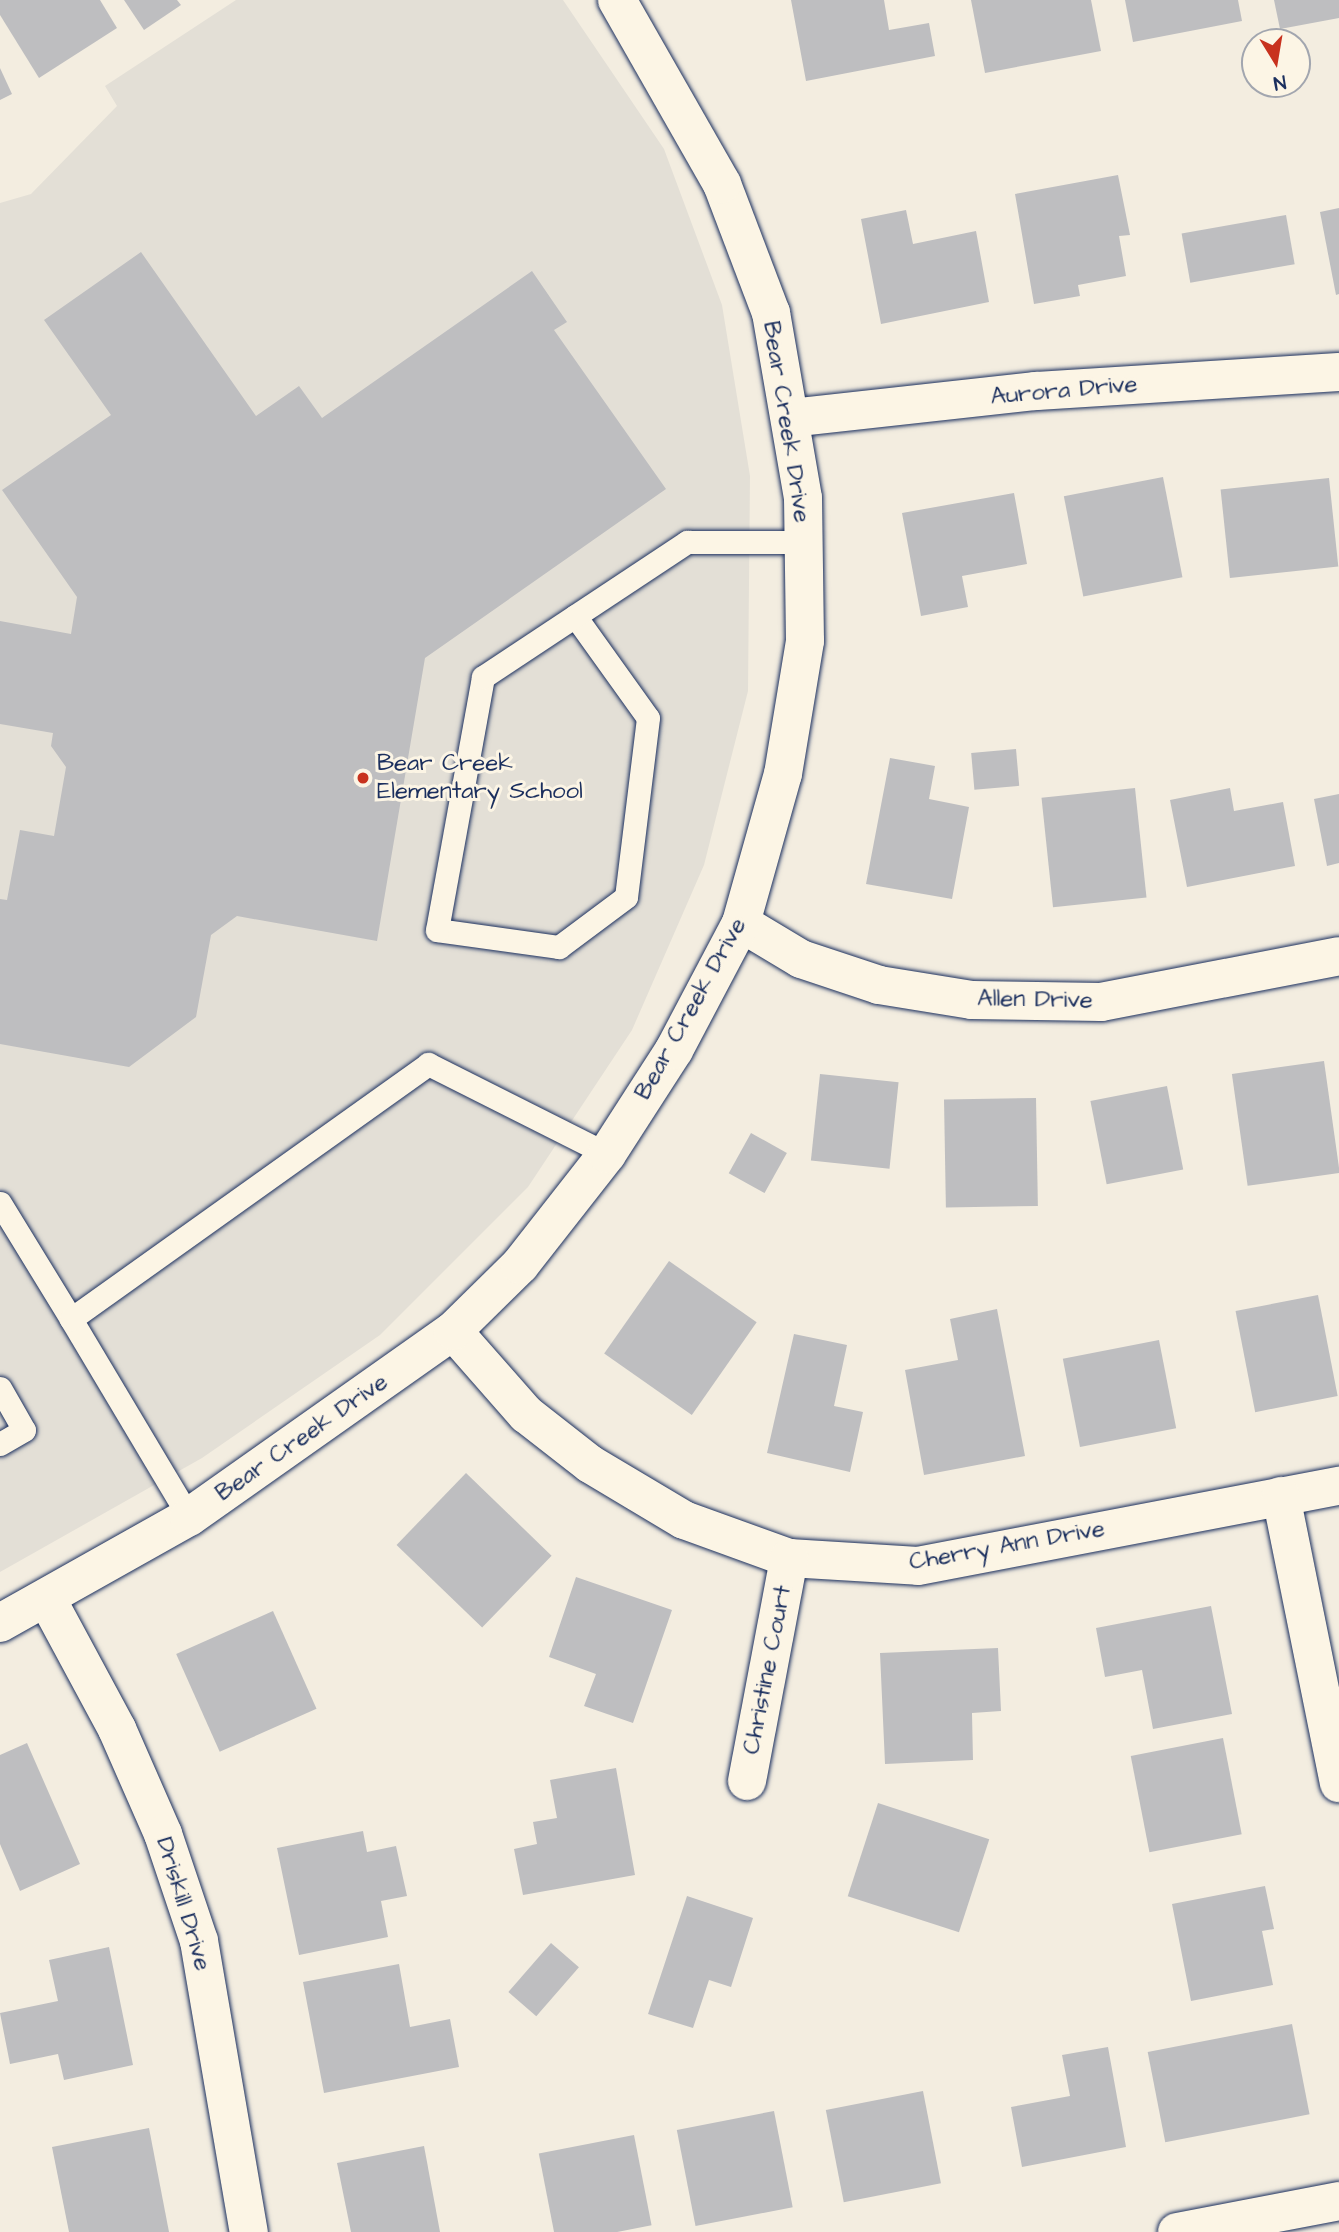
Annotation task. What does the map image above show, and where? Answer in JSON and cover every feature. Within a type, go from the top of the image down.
[{"type":"street","name":"Bear Creek Drive","points":[[0,1623],[190,1517],[453,1331],[520,1265],[607,1154],[674,1050],[741,923],[783,774],[805,642],[803,542],[790,418],[771,313],[722,184],[683,105],[617,0]]},
{"type":"street","name":"Aurora Drive","points":[[790,418],[1036,391],[1339,372]]},
{"type":"street","name":"Allen Drive","points":[[741,923],[801,959],[879,985],[972,1000],[1101,1002],[1339,956]]},
{"type":"street","name":"Cherry Ann Drive","points":[[453,1331],[526,1414],[590,1464],[684,1520],[789,1558],[918,1566],[1339,1486]]},
{"type":"street","points":[[1281,1496],[1339,1783]]},
{"type":"street","name":"Christine Court","points":[[747,1781],[789,1558]]},
{"type":"street","name":"Driskill Drive","points":[[47,1599],[117,1729],[163,1834],[199,1941],[249,2232]]},
{"type":"street","points":[[1177,2232],[1339,2200]]},
{"type":"lane","points":[[575,617],[648,718],[626,897],[559,947],[438,930],[483,677],[687,542],[803,542]]},
{"type":"lane","points":[[71,1319],[428,1064],[607,1154]]},
{"type":"lane","points":[[0,1203],[190,1517]]},
{"type":"lane","points":[[0,1388],[24,1430],[0,1444]]},
{"type":"shaded area","name":"Bear Creek Elementary School","points":[[236,0],[563,0],[664,149],[722,305],[750,476],[748,691],[704,865],[632,1030],[528,1187],[380,1335],[202,1458],[0,1572],[0,203],[31,194],[117,106],[105,86]]},
{"type":"building","points":[[0,0],[100,0],[117,28],[39,78],[0,15]]},
{"type":"building","points":[[124,0],[177,0],[181,5],[144,30]]},
{"type":"building","points":[[791,0],[884,0],[889,30],[929,23],[935,56],[806,81]]},
{"type":"building","points":[[971,0],[1091,0],[1101,51],[985,73]]},
{"type":"building","points":[[1125,0],[1238,0],[1242,21],[1133,42]]},
{"type":"building","points":[[1274,0],[1339,0],[1339,18],[1280,28]]},
{"type":"building","points":[[0,68],[12,94],[0,100]]},
{"type":"building","points":[[1118,175],[1130,235],[1119,236],[1126,276],[1078,285],[1080,296],[1034,304],[1015,194]]},
{"type":"building","points":[[1339,208],[1339,294],[1336,295],[1320,212]]},
{"type":"building","points":[[906,210],[913,244],[976,231],[989,302],[881,324],[861,219]]},
{"type":"building","points":[[1286,215],[1295,264],[1190,283],[1182,233]]},
{"type":"building","points":[[141,252],[256,416],[299,386],[322,418],[532,271],[567,322],[554,330],[666,489],[425,658],[377,941],[237,916],[211,935],[196,1017],[129,1067],[0,1044],[0,899],[7,900],[20,830],[54,836],[66,767],[51,746],[53,733],[0,724],[0,621],[71,634],[77,597],[2,490],[111,415],[44,320]]},
{"type":"building","points":[[1163,477],[1182,577],[1083,596],[1064,496]]},
{"type":"building","points":[[1329,478],[1338,567],[1230,578],[1221,489]]},
{"type":"building","points":[[1014,493],[1027,564],[962,576],[968,607],[921,616],[902,513]]},
{"type":"building","points":[[1016,749],[1019,786],[974,790],[971,753]]},
{"type":"building","points":[[890,758],[935,766],[929,799],[969,807],[952,899],[866,884]]},
{"type":"building","points":[[1135,788],[1146,897],[1053,907],[1042,798]]},
{"type":"building","points":[[1230,788],[1234,811],[1283,802],[1295,866],[1187,887],[1170,800]]},
{"type":"building","points":[[1339,794],[1339,863],[1327,866],[1314,799]]},
{"type":"building","points":[[1324,1061],[1339,1173],[1248,1186],[1232,1074]]},
{"type":"building","points":[[820,1074],[899,1082],[889,1169],[811,1161]]},
{"type":"building","points":[[1167,1086],[1183,1169],[1107,1184],[1090,1101]]},
{"type":"building","points":[[1036,1098],[1038,1206],[946,1208],[944,1100]]},
{"type":"building","points":[[751,1133],[787,1153],[765,1193],[729,1173]]},
{"type":"building","points":[[669,1261],[757,1322],[692,1415],[604,1354]]},
{"type":"building","points":[[1318,1295],[1338,1396],[1255,1412],[1236,1311]]},
{"type":"building","points":[[997,1309],[1025,1456],[924,1475],[905,1370],[958,1360],[950,1319]]},
{"type":"building","points":[[794,1334],[847,1345],[834,1406],[863,1412],[850,1472],[767,1453]]},
{"type":"building","points":[[1159,1340],[1176,1428],[1080,1447],[1063,1359]]},
{"type":"building","points":[[466,1473],[552,1556],[482,1628],[397,1545]]},
{"type":"building","points":[[576,1577],[672,1610],[633,1723],[584,1706],[596,1674],[549,1657]]},
{"type":"building","points":[[1211,1606],[1232,1714],[1153,1729],[1142,1670],[1105,1677],[1096,1628]]},
{"type":"building","points":[[273,1611],[317,1709],[220,1752],[176,1654]]},
{"type":"building","points":[[998,1648],[1001,1711],[972,1713],[973,1760],[885,1764],[880,1653]]},
{"type":"building","points":[[1223,1738],[1242,1834],[1149,1852],[1131,1756]]},
{"type":"building","points":[[27,1743],[80,1864],[20,1891],[0,1844],[0,1755]]},
{"type":"building","points":[[616,1768],[635,1875],[523,1895],[514,1849],[537,1844],[533,1822],[557,1818],[550,1780]]},
{"type":"building","points":[[878,1803],[989,1839],[959,1932],[848,1896]]},
{"type":"building","points":[[363,1831],[367,1852],[396,1846],[407,1896],[381,1901],[388,1937],[299,1955],[277,1848]]},
{"type":"building","points":[[1265,1886],[1274,1929],[1262,1931],[1273,1985],[1191,2001],[1172,1904]]},
{"type":"building","points":[[687,1896],[753,1918],[731,1987],[709,1980],[693,2028],[648,2014]]},
{"type":"building","points":[[551,1943],[579,1967],[536,2016],[508,1992]]},
{"type":"building","points":[[109,1947],[133,2065],[64,2080],[58,2054],[10,2064],[0,2013],[58,2001],[49,1960]]},
{"type":"building","points":[[399,1964],[410,2027],[450,2019],[459,2067],[324,2093],[303,1982]]},
{"type":"building","points":[[1292,2024],[1310,2114],[1165,2142],[1148,2052]]},
{"type":"building","points":[[1108,2047],[1126,2147],[1022,2167],[1011,2107],[1070,2096],[1062,2055]]},
{"type":"building","points":[[923,2091],[941,2183],[844,2202],[826,2110]]},
{"type":"building","points":[[774,2111],[793,2207],[696,2226],[677,2130]]},
{"type":"building","points":[[149,2128],[169,2232],[69,2232],[52,2147]]},
{"type":"building","points":[[634,2135],[652,2225],[617,2232],[554,2232],[539,2154]]},
{"type":"building","points":[[424,2146],[440,2232],[351,2232],[337,2163]]},
{"type":"place","name":"Bear Creek Elementary School","points":[[363,778]]}]
